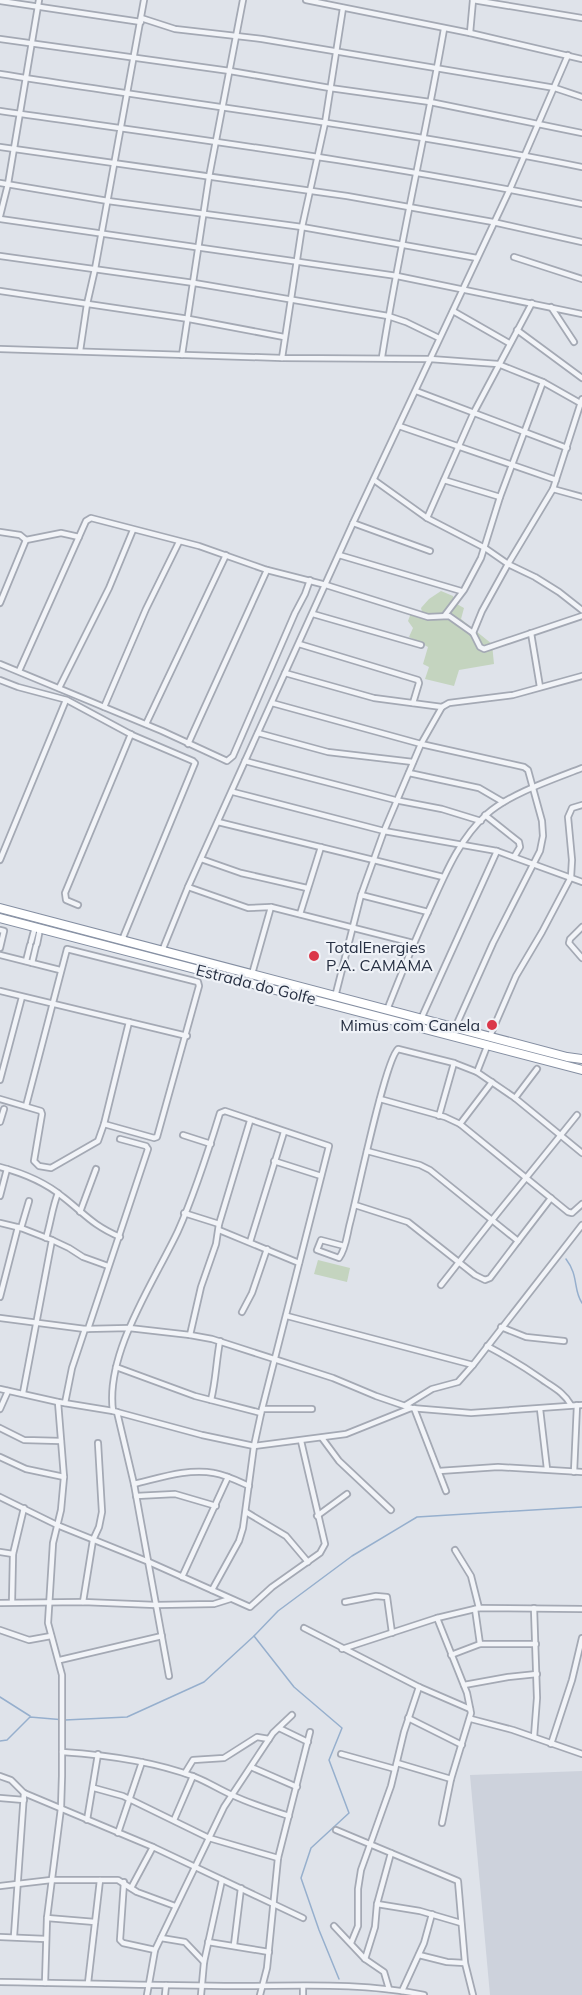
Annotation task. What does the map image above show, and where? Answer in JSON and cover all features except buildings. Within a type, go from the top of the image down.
[{"type":"highway","name":"Estrada do Golfe","points":[[0,908],[455,1028],[582,1070]]},
{"type":"highway","name":"Estrada do Golfe","points":[[0,918],[489,1040],[582,1059]]},
{"type":"street","points":[[39,0],[21,114],[0,218],[397,276],[582,314]]},
{"type":"street","points":[[80,351],[144,0]]},
{"type":"street","points":[[182,355],[209,177],[243,0]]},
{"type":"street","points":[[306,0],[331,3],[343,8],[470,33],[582,59]]},
{"type":"street","points":[[470,33],[473,0],[582,18]]},
{"type":"street","points":[[0,1],[141,20],[176,28],[437,68],[555,88],[582,97]]},
{"type":"street","points":[[282,358],[302,227],[318,156],[343,8]]},
{"type":"street","points":[[382,357],[444,29]]},
{"type":"street","points":[[0,39],[430,102],[582,133]]},
{"type":"street","points":[[162,952],[188,887],[353,524],[510,189],[568,55]]},
{"type":"street","points":[[0,74],[324,123],[582,167]]},
{"type":"street","points":[[0,111],[318,156],[417,172],[582,204]]},
{"type":"street","points":[[0,147],[309,190],[493,222],[582,242]]},
{"type":"street","points":[[0,183],[108,201],[302,227],[477,258]]},
{"type":"street","points":[[0,256],[194,283],[388,316],[439,338]]},
{"type":"street","points":[[514,257],[582,279]]},
{"type":"street","points":[[0,291],[189,319],[284,337]]},
{"type":"street","points":[[428,518],[473,414],[532,303]]},
{"type":"street","points":[[551,307],[574,342]]},
{"type":"street","points":[[453,311],[509,343]]},
{"type":"street","points":[[517,330],[582,378]]},
{"type":"street","points":[[0,349],[282,358],[382,357],[498,364],[543,382],[582,402],[553,489],[508,564],[482,611],[473,633]]},
{"type":"street","points":[[445,615],[472,574],[485,548],[500,497],[543,382]]},
{"type":"street","points":[[416,391],[567,448]]},
{"type":"street","points":[[399,426],[556,480]]},
{"type":"street","points":[[374,480],[428,518],[543,582],[582,610]]},
{"type":"street","points":[[444,480],[500,497]]},
{"type":"street","points":[[553,489],[582,497]]},
{"type":"street","points":[[19,670],[86,522],[91,518],[226,555],[267,570],[310,580],[428,617],[449,616],[473,633],[480,647],[487,649],[498,643],[582,616]]},
{"type":"street","points":[[353,524],[430,551]]},
{"type":"street","points":[[59,688],[110,588],[133,530]]},
{"type":"street","points":[[0,532],[20,535],[26,540]]},
{"type":"street","points":[[26,540],[61,533],[79,537]]},
{"type":"street","points":[[0,603],[26,540]]},
{"type":"street","points":[[104,707],[146,609],[179,542]]},
{"type":"street","points":[[146,724],[226,555]]},
{"type":"street","points":[[339,555],[461,591]]},
{"type":"street","points":[[188,744],[267,570]]},
{"type":"street","points":[[0,664],[146,724],[222,760],[230,760],[310,580]]},
{"type":"street","points":[[313,614],[421,645]]},
{"type":"street","points":[[531,633],[540,687]]},
{"type":"street","points":[[299,644],[418,680],[413,703]]},
{"type":"street","points":[[285,673],[354,694],[393,702],[442,707]]},
{"type":"street","points":[[335,997],[361,895],[395,800],[421,744],[442,707],[449,703],[513,695],[582,676]]},
{"type":"street","points":[[0,680],[66,700],[131,734],[193,760],[195,768],[122,941]]},
{"type":"street","points":[[0,860],[66,700]]},
{"type":"street","points":[[272,702],[421,744],[524,767],[530,775],[542,821],[543,836],[540,850],[493,944],[455,1028]]},
{"type":"street","points":[[258,733],[328,752],[413,762]]},
{"type":"street","points":[[78,905],[66,900],[65,893],[131,734]]},
{"type":"street","points":[[245,762],[395,800],[442,809],[481,821]]},
{"type":"street","points":[[387,1010],[443,877],[462,844],[485,815],[503,802],[582,768]]},
{"type":"street","points":[[409,773],[479,788],[503,802]]},
{"type":"street","points":[[233,792],[384,831],[497,851],[582,882]]},
{"type":"street","points":[[477,1072],[516,976],[571,877],[569,812],[572,808],[582,806]]},
{"type":"street","points":[[485,815],[519,842],[520,847],[514,857]]},
{"type":"street","points":[[218,822],[443,877]]},
{"type":"street","points":[[300,914],[321,847]]},
{"type":"street","points":[[421,1019],[497,851]]},
{"type":"street","points":[[201,859],[241,873],[307,888]]},
{"type":"street","points":[[188,887],[248,908],[271,907],[414,943]]},
{"type":"street","points":[[361,895],[428,912]]},
{"type":"street","points":[[252,975],[271,907]]},
{"type":"street","points":[[29,962],[37,927]]},
{"type":"street","points":[[582,927],[569,943],[582,958]]},
{"type":"street","points":[[0,930],[4,931],[0,948]]},
{"type":"street","points":[[26,1106],[65,951],[69,949],[198,982],[199,986],[157,1137],[104,1124]]},
{"type":"street","points":[[0,955],[60,970]]},
{"type":"street","points":[[0,991],[186,1035]]},
{"type":"street","points":[[0,1080],[22,997]]},
{"type":"street","points":[[0,1100],[41,1111],[34,1161],[39,1166],[47,1169],[95,1144],[104,1124],[129,1022]]},
{"type":"street","points":[[344,1246],[321,1240],[318,1242],[317,1250],[339,1258],[344,1246],[380,1099],[392,1059],[398,1049],[454,1063],[477,1072],[515,1098],[582,1153]]},
{"type":"street","points":[[439,1116],[454,1063]]},
{"type":"street","points":[[515,1098],[537,1069]]},
{"type":"street","points":[[460,1124],[492,1082]]},
{"type":"street","points":[[380,1099],[460,1124],[568,1212],[572,1214],[582,1204]]},
{"type":"street","points":[[0,1122],[4,1108]]},
{"type":"street","points":[[168,1676],[134,1484],[115,1411],[112,1389],[116,1367],[129,1329],[179,1229],[222,1111],[329,1146],[261,1411],[246,1512],[238,1540],[212,1590]]},
{"type":"street","points":[[441,1285],[577,1115]]},
{"type":"street","points":[[190,1335],[201,1287],[250,1121]]},
{"type":"street","points":[[249,1242],[284,1132]]},
{"type":"street","points":[[183,1135],[211,1143]]},
{"type":"street","points":[[65,1403],[72,1368],[120,1237],[148,1149],[146,1146],[120,1139]]},
{"type":"street","points":[[367,1151],[425,1167],[518,1241]]},
{"type":"street","points":[[274,1161],[321,1176]]},
{"type":"street","points":[[0,1167],[35,1179],[58,1193],[95,1225],[120,1237]]},
{"type":"street","points":[[0,1196],[7,1169]]},
{"type":"street","points":[[80,1212],[96,1169]]},
{"type":"street","points":[[46,1238],[51,1223],[51,1210],[58,1193]]},
{"type":"street","points":[[355,1205],[408,1222],[485,1280],[489,1278],[551,1198]]},
{"type":"street","points":[[0,1297],[1,1287],[28,1201]]},
{"type":"street","points":[[184,1213],[299,1263]]},
{"type":"street","points":[[0,1223],[52,1240],[83,1257],[108,1266]]},
{"type":"street","points":[[0,1389],[58,1402],[115,1411],[202,1435],[254,1446],[349,1433],[410,1407],[432,1389],[458,1382],[582,1225]]},
{"type":"street","points":[[23,1393],[52,1240]]},
{"type":"street","points":[[242,1312],[252,1293],[267,1249]]},
{"type":"street","points":[[0,1268],[7,1270]]},
{"type":"street","points":[[287,1316],[473,1365]]},
{"type":"street","points":[[0,1318],[86,1329],[129,1329],[190,1335],[220,1341],[410,1407],[460,1413],[577,1405]]},
{"type":"street","points":[[501,1327],[526,1337],[564,1341]]},
{"type":"street","points":[[210,1400],[217,1377],[215,1371],[220,1341]]},
{"type":"street","points":[[487,1346],[520,1363],[577,1405]]},
{"type":"street","points":[[116,1367],[210,1400],[261,1411],[312,1409]]},
{"type":"street","points":[[0,1409],[8,1391]]},
{"type":"street","points":[[45,1983],[47,1918],[61,1808],[62,1675],[60,1660],[48,1623],[53,1543],[62,1510],[64,1477],[58,1402]]},
{"type":"street","points":[[574,1472],[577,1405]]},
{"type":"street","points":[[410,1407],[446,1491]]},
{"type":"street","points":[[540,1409],[547,1469]]},
{"type":"street","points":[[0,1428],[24,1440],[61,1441]]},
{"type":"street","points":[[322,1438],[339,1461],[391,1510]]},
{"type":"street","points":[[0,1497],[57,1525],[149,1562],[247,1607],[252,1606],[272,1587],[320,1553],[325,1544],[301,1441]]},
{"type":"street","points":[[83,1602],[93,1540],[102,1512],[98,1443]]},
{"type":"street","points":[[0,1457],[26,1469],[64,1477]]},
{"type":"street","points":[[439,1471],[486,1467],[582,1472]]},
{"type":"street","points":[[134,1484],[190,1472],[211,1472],[249,1486]]},
{"type":"street","points":[[182,1577],[228,1477]]},
{"type":"street","points":[[136,1497],[175,1494],[216,1506]]},
{"type":"street","points":[[317,1516],[347,1494]]},
{"type":"street","points":[[12,1602],[14,1554],[24,1508]]},
{"type":"street","points":[[246,1512],[286,1536],[308,1562]]},
{"type":"street","points":[[455,1550],[471,1576],[480,1644]]},
{"type":"street","points":[[0,1552],[14,1554]]},
{"type":"street","points":[[345,1602],[376,1596],[387,1597],[392,1633]]},
{"type":"street","points":[[0,1603],[214,1604],[230,1599]]},
{"type":"street","points":[[342,1649],[437,1618],[477,1608],[582,1609]]},
{"type":"street","points":[[534,1608],[537,1674],[534,1737]]},
{"type":"street","points":[[437,1618],[464,1685],[471,1719],[452,1779],[442,1823]]},
{"type":"street","points":[[304,1628],[419,1687],[470,1709]]},
{"type":"street","points":[[0,1630],[29,1640],[51,1636]]},
{"type":"street","points":[[60,1660],[162,1636]]},
{"type":"street","points":[[551,1744],[572,1680],[582,1638]]},
{"type":"street","points":[[451,1655],[480,1644],[536,1644]]},
{"type":"street","points":[[464,1685],[537,1674]]},
{"type":"street","points":[[351,1943],[358,1923],[359,1879],[391,1786],[408,1718],[419,1687]]},
{"type":"street","points":[[147,1995],[155,1950],[231,1795],[269,1739],[292,1715]]},
{"type":"street","points":[[408,1718],[462,1745]]},
{"type":"street","points":[[471,1719],[513,1730],[582,1754]]},
{"type":"street","points":[[279,1728],[308,1742]]},
{"type":"street","points":[[260,1995],[269,1952],[278,1858],[310,1732]]},
{"type":"street","points":[[185,1773],[193,1760],[224,1758],[257,1737],[269,1739]]},
{"type":"street","points":[[62,1752],[98,1754],[185,1773],[231,1795],[290,1816]]},
{"type":"street","points":[[87,1820],[98,1754]]},
{"type":"street","points":[[340,1754],[452,1779]]},
{"type":"street","points":[[118,1833],[142,1762]]},
{"type":"street","points":[[251,1767],[297,1787]]},
{"type":"street","points":[[0,1776],[11,1780],[24,1793],[153,1847],[303,1918]]},
{"type":"street","points":[[174,1820],[193,1776]]},
{"type":"street","points":[[94,1788],[130,1799],[209,1838],[278,1858]]},
{"type":"street","points":[[14,1936],[24,1793]]},
{"type":"street","points":[[0,1798],[24,1800]]},
{"type":"street","points":[[336,1830],[458,1881],[465,1963],[473,1995]]},
{"type":"street","points":[[131,1888],[153,1847]]},
{"type":"street","points":[[365,1959],[375,1927],[377,1904],[391,1853]]},
{"type":"street","points":[[0,1886],[51,1880],[117,1880],[175,1906]]},
{"type":"street","points":[[88,1983],[100,1880]]},
{"type":"street","points":[[201,1995],[204,1962],[222,1880]]},
{"type":"street","points":[[123,1882],[120,1940],[123,1943],[155,1950]]},
{"type":"street","points":[[234,1945],[241,1888]]},
{"type":"street","points":[[377,1904],[432,1914],[461,1923]]},
{"type":"street","points":[[402,1991],[419,1955],[432,1914]]},
{"type":"street","points":[[47,1918],[96,1922]]},
{"type":"street","points":[[334,1926],[365,1959],[384,1972],[389,1989]]},
{"type":"street","points":[[0,1937],[46,1939]]},
{"type":"street","points":[[161,1938],[185,1942],[204,1962]]},
{"type":"street","points":[[208,1942],[269,1952]]},
{"type":"street","points":[[419,1955],[447,1962],[465,1963]]},
{"type":"street","points":[[0,1982],[303,1986],[389,1989],[420,1995]]},
{"type":"street","points":[[165,1995],[166,1985]]},
{"type":"street","points":[[303,1986],[303,1995]]},
{"type":"shaded area","points":[[582,1771],[582,1995],[490,1995],[470,1775]]},
{"type":"green space","points":[[441,591],[453,596],[455,603],[464,608],[461,619],[492,644],[494,664],[459,670],[454,686],[425,679],[429,667],[423,664],[428,647],[409,637],[413,628],[408,621],[411,613],[422,612],[421,608],[429,599]]},
{"type":"green space","points":[[318,1260],[350,1268],[347,1282],[314,1274]]},
{"type":"waterway","points":[[566,1259],[573,1271],[582,1303]]},
{"type":"waterway","points":[[254,1636],[278,1611],[352,1556],[417,1517],[582,1507]]},
{"type":"waterway","points":[[0,1741],[7,1740],[30,1717],[65,1720],[127,1717],[204,1682],[254,1636],[294,1687],[342,1728],[329,1760],[349,1813],[311,1848],[301,1878],[339,1979]]},
{"type":"waterway","points":[[0,1697],[30,1716]]},
{"type":"place","name":"TotalEnergies P.A. CAMAMA","points":[[314,956]]},
{"type":"place","name":"Mimus com Canela","points":[[492,1025]]}]
